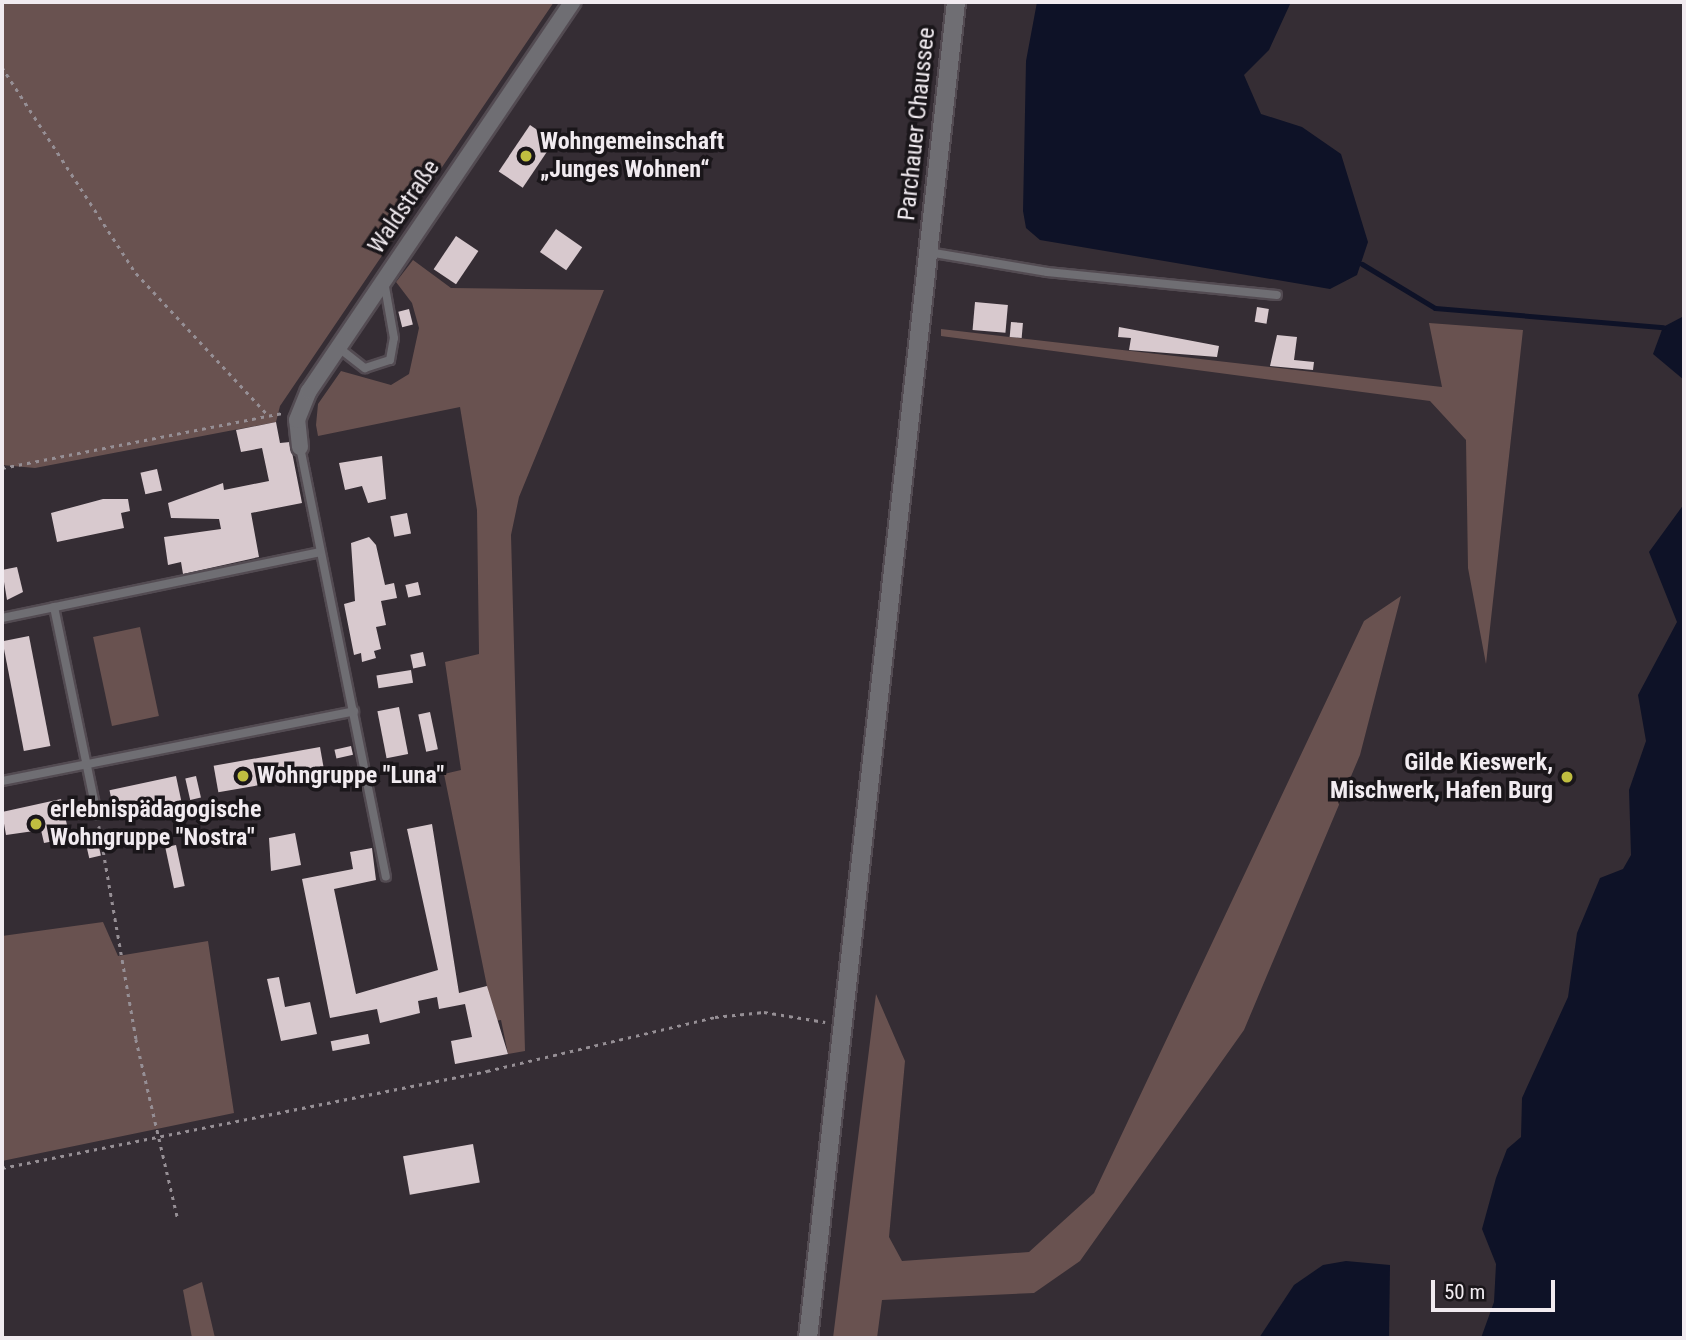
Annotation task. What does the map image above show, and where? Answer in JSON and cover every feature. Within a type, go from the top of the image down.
[{"type":"street","name":"Waldstraße","points":[[299,410],[337,345],[572,2]]},
{"type":"street","name":"Parchauer Chaussee","points":[[808,1338],[956,2]]},
{"type":"street","points":[[299,410],[300,447]]},
{"type":"lane","points":[[928,252],[1047,272],[1277,295]]},
{"type":"lane","points":[[337,345],[365,368],[390,360],[394,338],[384,277]]},
{"type":"lane","points":[[300,447],[386,876]]},
{"type":"lane","points":[[2,618],[320,551]]},
{"type":"lane","points":[[54,607],[97,815]]},
{"type":"lane","points":[[2,781],[354,711]]},
{"type":"path","points":[[2,66],[136,273],[269,416]]},
{"type":"path","points":[[2,468],[299,410]]},
{"type":"path","points":[[97,815],[136,1039],[162,1134],[178,1220]]},
{"type":"path","points":[[2,1168],[474,1073],[715,1017],[764,1012],[842,1024]]},
{"type":"shaded area","points":[[2,2],[554,2],[280,406],[276,422],[35,468],[2,465]]},
{"type":"shaded area","points":[[413,260],[451,288],[604,290],[519,497],[511,535],[525,1051],[508,1054],[501,1020],[494,1021],[444,774],[461,770],[445,662],[479,654],[477,510],[460,407],[318,436],[316,425],[318,404],[341,371],[391,385],[409,374],[419,328],[412,303],[396,282]]},
{"type":"shaded area","points":[[1429,323],[1523,330],[1486,664],[1468,568],[1466,440],[1430,401],[941,336],[941,329],[1442,387]]},
{"type":"shaded area","points":[[1401,596],[1360,755],[1244,1030],[1080,1261],[1034,1293],[882,1300],[877,1338],[833,1338],[876,994],[905,1061],[889,1237],[902,1261],[1029,1252],[1094,1193],[1364,621]]},
{"type":"shaded area","points":[[140,627],[159,716],[112,726],[93,637]]},
{"type":"shaded area","points":[[103,922],[118,956],[208,941],[234,1113],[2,1161],[2,936]]},
{"type":"shaded area","points":[[202,1282],[215,1338],[192,1338],[183,1290]]},
{"type":"water","points":[[1037,2],[1291,2],[1269,50],[1244,75],[1261,114],[1302,127],[1341,154],[1368,242],[1357,275],[1330,289],[1040,240],[1026,228],[1023,211],[1026,61]]},
{"type":"water","points":[[1684,316],[1684,380],[1653,354],[1663,327]]},
{"type":"water","points":[[1684,504],[1684,1338],[1481,1338],[1494,1302],[1496,1264],[1482,1229],[1496,1178],[1507,1149],[1521,1137],[1522,1098],[1568,997],[1577,933],[1600,878],[1623,869],[1631,855],[1629,790],[1646,741],[1638,695],[1677,622],[1649,552]]},
{"type":"water","points":[[1346,1261],[1390,1265],[1389,1338],[1259,1338],[1294,1285],[1323,1265]]},
{"type":"building","name":"Wohngemeinschaft „Junges Wohnen“","points":[[530,125],[554,141],[523,188],[499,171]]},
{"type":"building","points":[[556,229],[582,247],[566,270],[540,252]]},
{"type":"building","points":[[456,236],[478,251],[456,284],[434,269]]},
{"type":"building","points":[[975,302],[1008,305],[1005,333],[973,330]]},
{"type":"building","points":[[1257,307],[1269,309],[1267,324],[1255,322]]},
{"type":"building","points":[[409,309],[413,325],[402,327],[398,312]]},
{"type":"building","points":[[1011,322],[1023,323],[1022,338],[1010,337]]},
{"type":"building","points":[[1119,327],[1219,346],[1217,357],[1129,350],[1131,338],[1118,337]]},
{"type":"building","points":[[1277,335],[1297,337],[1294,360],[1314,362],[1313,370],[1270,366]]},
{"type":"building","points":[[276,422],[280,443],[290,442],[302,503],[251,513],[259,557],[183,574],[181,562],[168,565],[164,537],[221,529],[219,519],[171,518],[168,503],[223,483],[224,490],[269,481],[262,448],[241,452],[236,430]]},
{"type":"building","points":[[382,456],[386,499],[368,503],[362,486],[345,490],[339,463]]},
{"type":"building","points":[[157,469],[162,490],[145,494],[140,473]]},
{"type":"building","points":[[103,499],[128,499],[130,511],[121,513],[124,528],[57,542],[51,513]]},
{"type":"building","points":[[407,513],[411,534],[394,537],[390,516]]},
{"type":"building","points":[[369,537],[376,545],[385,585],[394,583],[397,598],[381,601],[386,625],[376,627],[381,649],[374,651],[376,658],[362,662],[361,653],[354,655],[344,604],[355,601],[351,543]]},
{"type":"building","points":[[17,567],[23,592],[7,600],[2,570]]},
{"type":"building","points":[[418,582],[421,595],[408,598],[405,585]]},
{"type":"building","points":[[29,636],[50,746],[24,751],[2,641]]},
{"type":"building","points":[[423,652],[426,666],[413,668],[410,655]]},
{"type":"building","points":[[411,670],[413,683],[378,688],[376,675]]},
{"type":"building","points":[[399,707],[408,754],[387,758],[377,711]]},
{"type":"building","points":[[430,712],[438,749],[426,752],[418,714]]},
{"type":"building","points":[[351,746],[353,755],[336,759],[334,750]]},
{"type":"building","points":[[320,747],[325,774],[218,792],[214,766]]},
{"type":"building","points":[[176,776],[181,800],[115,815],[109,790]]},
{"type":"building","points":[[196,776],[201,797],[190,800],[185,778]]},
{"type":"building","name":"erlebnispädagogische Wohngruppe \"Nostra\"","points":[[61,799],[70,838],[44,843],[41,830],[6,835],[2,812]]},
{"type":"building","points":[[432,824],[459,993],[487,986],[508,1054],[455,1064],[451,1041],[472,1037],[465,1004],[439,1009],[437,997],[418,1001],[420,1013],[380,1023],[377,1009],[330,1018],[302,879],[353,869],[350,852],[372,848],[376,880],[334,889],[356,994],[438,970],[407,829]]},
{"type":"building","points":[[295,833],[301,865],[271,871],[269,838]]},
{"type":"building","points":[[96,834],[101,855],[89,858],[84,837]]},
{"type":"building","points":[[176,845],[185,886],[174,888],[165,847]]},
{"type":"building","points":[[279,977],[285,1007],[310,1002],[317,1034],[281,1041],[267,979]]},
{"type":"building","points":[[368,1034],[370,1044],[333,1051],[331,1041]]},
{"type":"building","points":[[473,1144],[480,1182],[410,1195],[403,1156]]},
{"type":"waterway","points":[[1362,264],[1435,308],[1663,327]]},
{"type":"place","name":"Wohngemeinschaft „Junges Wohnen“","points":[[526,156]]},
{"type":"place","name":"Wohngruppe \"Luna\"","points":[[243,776]]},
{"type":"place","name":"Gilde Kieswerk, Mischwerk, Hafen Burg","points":[[1567,777]]},
{"type":"place","name":"erlebnispädagogische Wohngruppe \"Nostra\"","points":[[36,824]]}]
